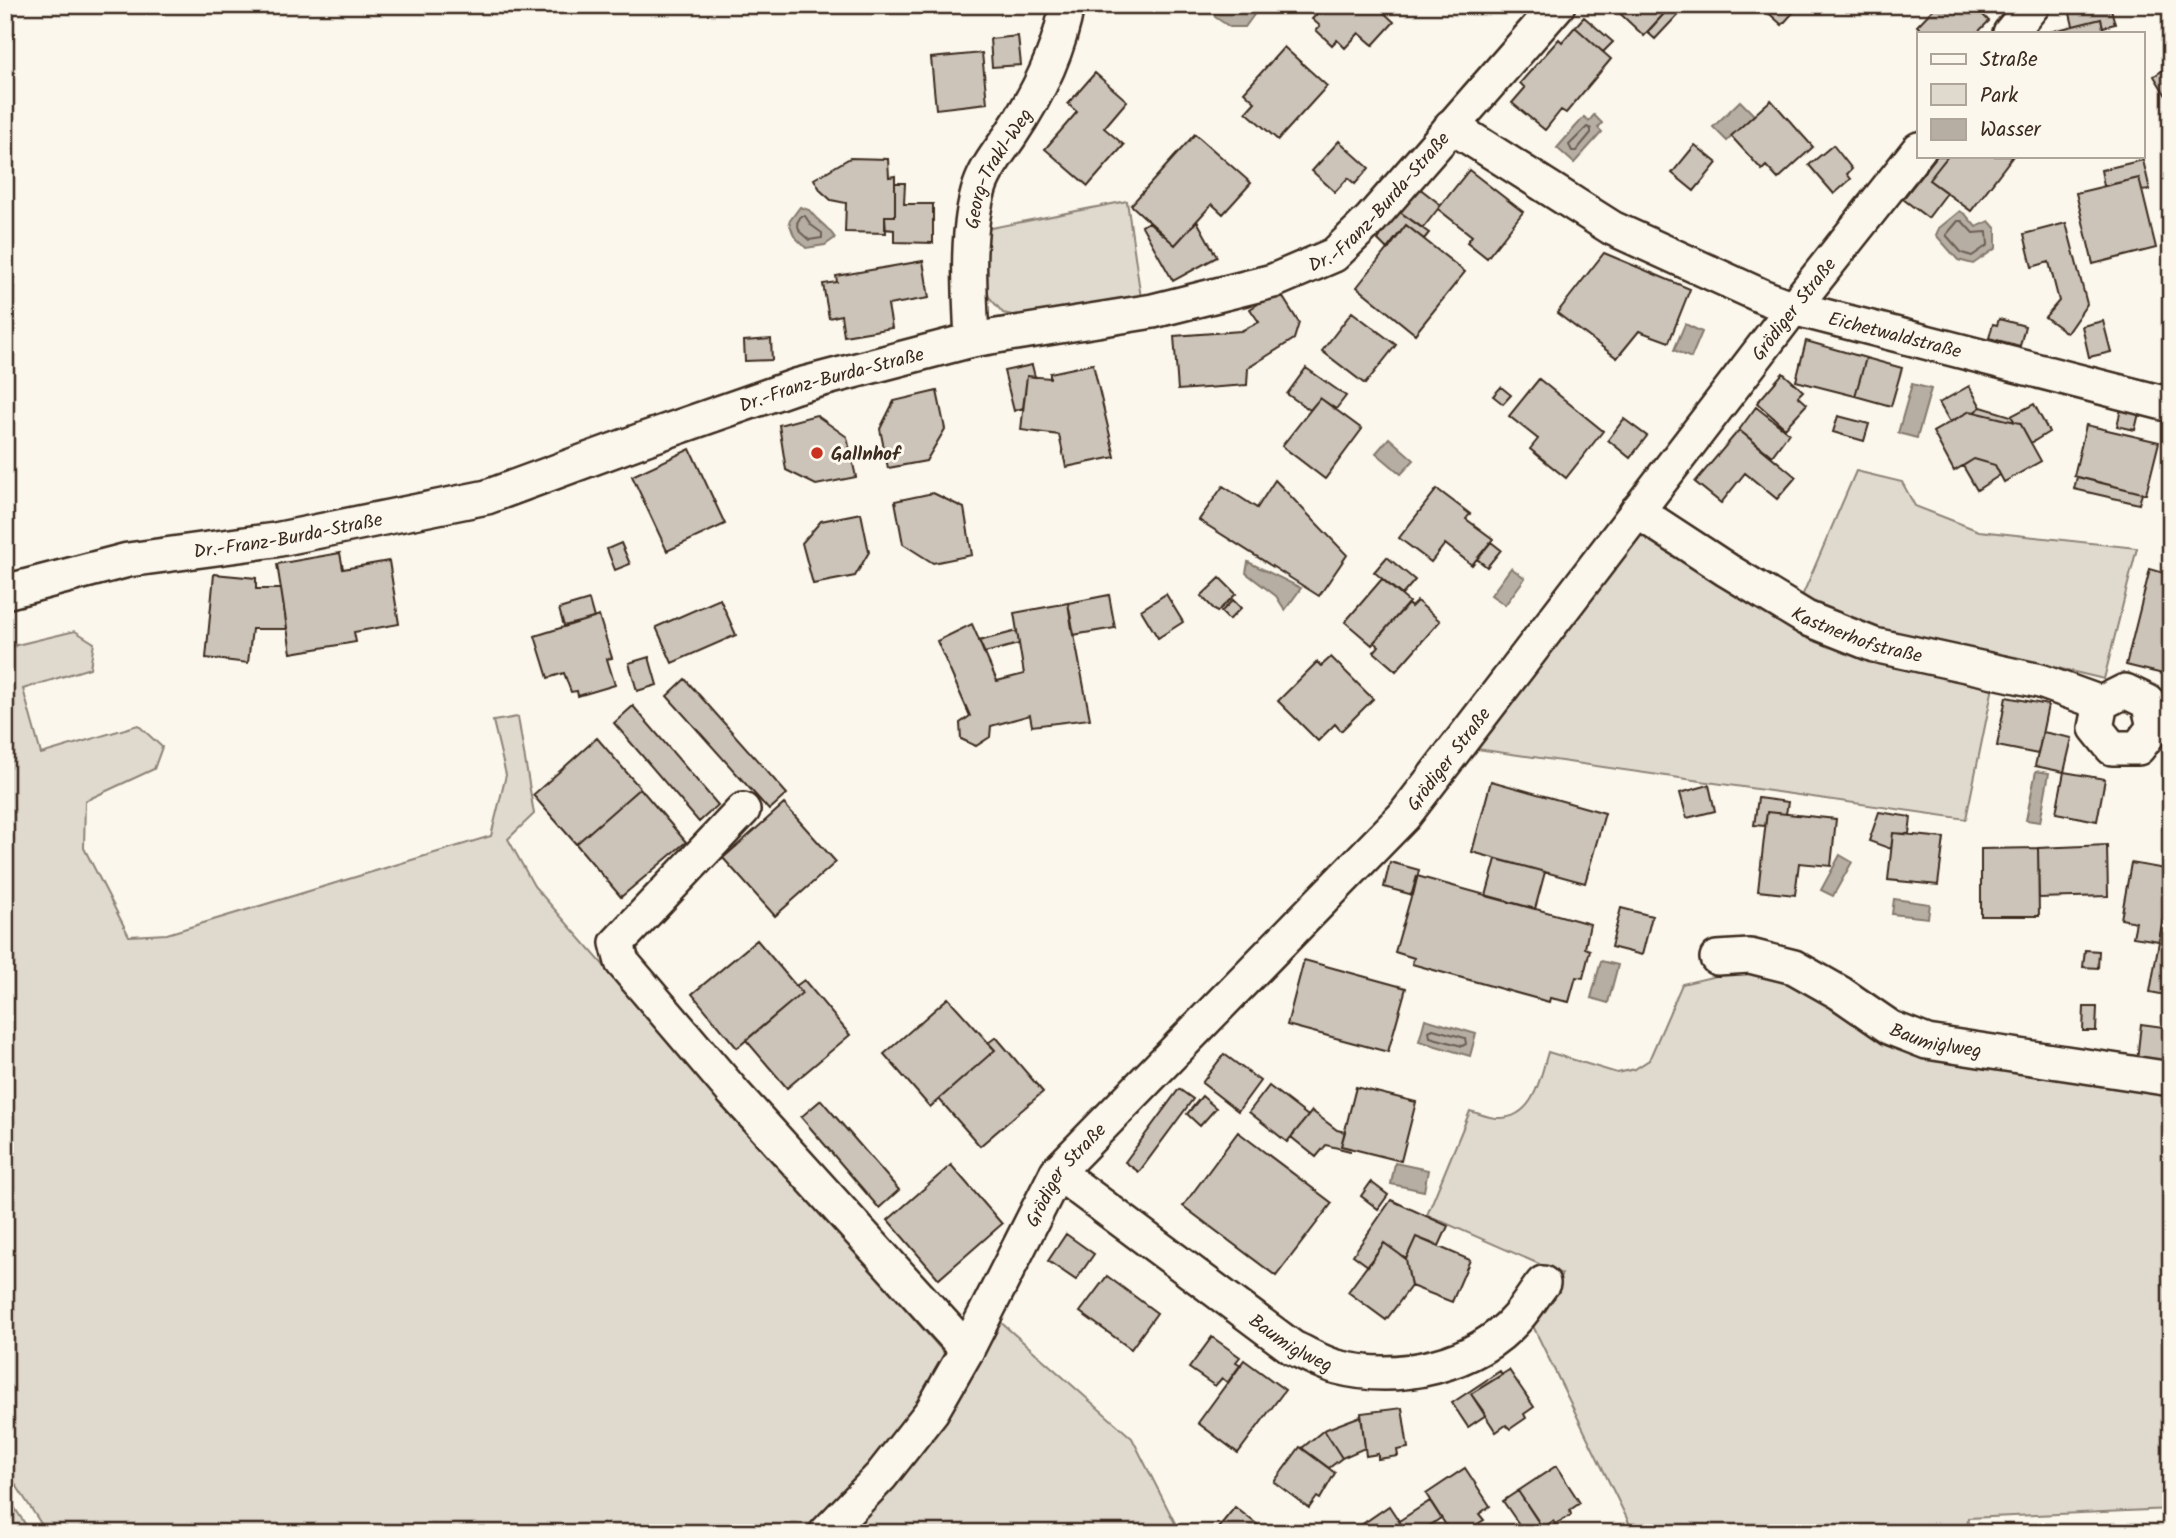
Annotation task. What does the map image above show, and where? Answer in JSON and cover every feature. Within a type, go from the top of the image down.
[{"type":"street","name":"Georg-Trakl-Weg","points":[[972,341],[969,274],[973,222],[980,186],[994,157],[1042,83],[1063,32],[1067,5]]},
{"type":"street","name":"Dr.-Franz-Burda-Straße","points":[[5,592],[128,560],[275,540],[487,497],[796,386],[972,341],[1153,311],[1273,281],[1334,255],[1371,219],[1558,5]]},
{"type":"street","points":[[2011,32],[2033,5]]},
{"type":"street","name":"Eichetwaldstraße","points":[[1451,126],[1612,228],[1764,297],[1793,308],[2171,405]]},
{"type":"street","name":"Grödiger Straße","points":[[826,1533],[881,1476],[932,1411],[967,1350],[1057,1172],[1404,816],[1793,308],[1917,152]]},
{"type":"street","name":"Kastnerhofstraße","points":[[1637,511],[1806,618],[1874,645],[2040,681],[2101,703]]},
{"type":"street","points":[[743,810],[617,943],[622,962],[733,1092],[967,1350]]},
{"type":"street","name":"Baumiglweg","points":[[1717,958],[1750,956],[1794,967],[1840,993],[1891,1028],[1927,1042],[2171,1079]]},
{"type":"street","name":"Baumiglweg","points":[[1057,1172],[1293,1348],[1337,1367],[1397,1374],[1457,1360],[1488,1342],[1517,1319],[1543,1283]]},
{"type":"green space","points":[[1127,201],[1141,298],[1030,319],[1003,313],[989,297],[982,277],[986,229]]},
{"type":"green space","points":[[1856,471],[1902,482],[1915,506],[1979,531],[2137,548],[2104,679],[2003,655],[1995,677],[1966,819],[1470,748],[1637,527],[1800,601]]},
{"type":"green space","points":[[75,631],[94,643],[90,668],[23,689],[41,754],[138,725],[162,747],[154,769],[85,801],[84,848],[129,936],[167,934],[491,836],[506,775],[493,721],[518,717],[534,814],[508,839],[534,886],[946,1355],[915,1406],[868,1468],[806,1533],[47,1533],[5,1468],[5,640],[8,647]]},
{"type":"green space","points":[[1750,968],[1793,980],[1906,1046],[2171,1087],[2171,1509],[1968,1518],[1967,1533],[1756,1533],[1755,1528],[1634,1533],[1531,1322],[1562,1274],[1427,1215],[1470,1111],[1497,1118],[1509,1117],[1519,1112],[1533,1096],[1548,1052],[1617,1073],[1635,1069],[1649,1060],[1682,984]]},
{"type":"green space","points":[[997,1319],[1132,1438],[1180,1533],[836,1533]]},
{"type":"green space","points":[[5,1493],[31,1533],[5,1533]]},
{"type":"water","points":[[1212,5],[1261,5],[1245,27],[1230,27],[1215,17]]},
{"type":"water","points":[[1740,101],[1754,115],[1727,141],[1713,127]]},
{"type":"water","points":[[1594,115],[1602,123],[1598,128],[1602,132],[1574,163],[1557,148],[1584,117],[1589,121]]},
{"type":"water","points":[[800,207],[809,210],[835,238],[825,245],[806,248],[794,236],[789,222]]},
{"type":"water","points":[[1960,211],[1976,227],[1989,221],[1996,229],[1996,248],[1973,264],[1958,260],[1936,235],[1939,228]]},
{"type":"water","points":[[1685,324],[1702,332],[1691,358],[1674,350]]},
{"type":"water","points":[[1912,384],[1931,389],[1917,438],[1898,433]]},
{"type":"water","points":[[1389,438],[1414,460],[1401,474],[1376,453]]},
{"type":"water","points":[[1248,562],[1301,588],[1285,610],[1276,596],[1246,573]]},
{"type":"water","points":[[1511,568],[1525,578],[1505,605],[1491,595]]},
{"type":"water","points":[[2036,771],[2049,773],[2040,822],[2026,820]]},
{"type":"water","points":[[1840,855],[1852,862],[1833,896],[1821,890]]},
{"type":"water","points":[[1894,899],[1930,904],[1928,918],[1892,914]]},
{"type":"water","points":[[1601,961],[1618,965],[1608,1003],[1591,998]]},
{"type":"water","points":[[1425,1019],[1476,1034],[1470,1056],[1419,1041]]},
{"type":"water","points":[[1395,1163],[1428,1170],[1424,1191],[1391,1184]]},
{"type":"building","points":[[868,5],[917,5],[868,12]]},
{"type":"building","points":[[1326,5],[1385,5],[1381,10],[1394,22],[1373,45],[1359,33],[1345,48],[1337,40],[1332,45],[1316,30],[1320,26],[1312,19]]},
{"type":"building","points":[[1611,5],[1672,5],[1644,36]]},
{"type":"building","points":[[1672,5],[1687,5],[1655,39],[1647,32]]},
{"type":"building","points":[[1766,5],[1800,5],[1782,25],[1763,8]]},
{"type":"building","points":[[1937,5],[1973,5],[1989,21],[1978,32],[1923,32],[1917,26]]},
{"type":"building","points":[[2068,5],[2110,5],[2115,24],[2103,27],[2101,19],[2073,26]]},
{"type":"building","points":[[1584,17],[1613,42],[1603,52],[1575,27]]},
{"type":"building","points":[[2101,19],[2104,32],[2050,32]]},
{"type":"building","points":[[1575,27],[1611,59],[1566,113],[1561,110],[1545,130],[1512,103],[1525,88],[1520,83],[1559,39],[1562,42]]},
{"type":"building","points":[[1018,36],[1021,65],[992,67],[990,39]]},
{"type":"building","points":[[1284,47],[1327,86],[1278,140],[1246,112],[1255,102],[1244,92]]},
{"type":"building","points":[[982,53],[987,103],[936,109],[931,58]]},
{"type":"building","points":[[2171,65],[2171,104],[2154,76]]},
{"type":"building","points":[[1095,73],[1127,101],[1104,128],[1124,145],[1088,186],[1045,149],[1077,112],[1068,104]]},
{"type":"building","points":[[1771,100],[1813,147],[1778,179],[1766,166],[1762,170],[1731,136]]},
{"type":"building","points":[[1195,134],[1251,183],[1223,214],[1212,204],[1175,245],[1131,205]]},
{"type":"building","points":[[1339,141],[1369,168],[1355,184],[1348,178],[1335,192],[1312,171]]},
{"type":"building","points":[[1695,145],[1717,163],[1694,191],[1672,173]]},
{"type":"building","points":[[1833,145],[1852,169],[1847,174],[1851,179],[1834,194],[1809,165]]},
{"type":"building","points":[[850,158],[888,159],[889,177],[895,176],[895,216],[885,216],[886,233],[845,232],[846,203],[831,200],[821,191],[814,179]]},
{"type":"building","points":[[1935,158],[1946,158],[1929,180],[1947,193],[1928,218],[1903,199]]},
{"type":"building","points":[[1946,158],[2011,158],[1971,211],[1929,180]]},
{"type":"building","points":[[2143,160],[2150,190],[2142,191],[2139,178],[2104,186],[2101,170]]},
{"type":"building","points":[[1469,170],[1523,212],[1487,258],[1467,242],[1472,236],[1438,209]]},
{"type":"building","points":[[2139,178],[2156,248],[2093,264],[2076,193]]},
{"type":"building","points":[[895,183],[905,183],[904,204],[933,204],[933,243],[894,242],[894,230],[885,229],[885,216],[895,216]]},
{"type":"building","points":[[1414,184],[1441,205],[1423,228],[1397,210]]},
{"type":"building","points":[[1397,210],[1429,233],[1424,239],[1406,225],[1388,250],[1378,240]]},
{"type":"building","points":[[1197,221],[1217,257],[1173,281],[1142,226],[1149,222],[1175,245]]},
{"type":"building","points":[[2066,223],[2087,304],[2067,333],[2045,317],[2059,301],[2049,262],[2032,267],[2024,234]]},
{"type":"building","points":[[1406,225],[1465,272],[1415,334],[1357,287]]},
{"type":"building","points":[[1604,253],[1690,289],[1669,342],[1639,331],[1617,358],[1557,313]]},
{"type":"building","points":[[923,261],[929,298],[888,305],[892,328],[844,336],[841,315],[829,318],[823,284],[837,282],[836,276]]},
{"type":"building","points":[[1279,291],[1299,323],[1294,339],[1248,368],[1247,385],[1178,390],[1174,336],[1241,331],[1259,322],[1250,309]]},
{"type":"building","points":[[1352,312],[1396,345],[1365,384],[1322,351]]},
{"type":"building","points":[[1999,319],[2025,326],[2020,346],[1989,338],[1993,324],[1997,325]]},
{"type":"building","points":[[2103,321],[2111,352],[2089,357],[2082,326]]},
{"type":"building","points":[[771,339],[772,360],[745,361],[744,341]]},
{"type":"building","points":[[1806,341],[1866,358],[1855,396],[1796,381]]},
{"type":"building","points":[[1866,358],[1902,368],[1891,406],[1855,396]]},
{"type":"building","points":[[1093,364],[1115,457],[1066,467],[1059,435],[1021,430],[1027,376],[1050,378],[1050,373]]},
{"type":"building","points":[[1032,365],[1035,377],[1027,376],[1023,408],[1014,411],[1004,371]]},
{"type":"building","points":[[1306,368],[1346,396],[1336,409],[1320,398],[1310,410],[1287,394]]},
{"type":"building","points":[[1783,373],[1803,391],[1798,396],[1807,404],[1785,428],[1757,403]]},
{"type":"building","points":[[1539,379],[1603,431],[1566,478],[1530,449],[1538,439],[1509,416]]},
{"type":"building","points":[[1969,386],[1981,407],[1950,422],[1939,403]]},
{"type":"building","points":[[1501,387],[1511,395],[1503,404],[1493,396]]},
{"type":"building","points":[[937,391],[945,429],[926,461],[888,468],[880,429],[894,401]]},
{"type":"building","points":[[1320,398],[1362,429],[1325,479],[1282,446]]},
{"type":"building","points":[[2034,404],[2049,432],[2031,443],[2020,423],[2015,422],[2011,416]]},
{"type":"building","points":[[1756,407],[1789,433],[1772,456],[1739,430]]},
{"type":"building","points":[[1981,407],[2011,416],[2015,422],[1974,412]]},
{"type":"building","points":[[2121,409],[2139,413],[2135,430],[2117,426]]},
{"type":"building","points":[[1970,411],[2020,423],[2041,461],[2004,482],[1995,465],[1974,459],[1954,471],[1933,432]]},
{"type":"building","name":"Gallnhof","points":[[816,415],[847,437],[856,477],[816,485],[786,470],[779,425]]},
{"type":"building","points":[[1838,416],[1869,424],[1864,441],[1833,432]]},
{"type":"building","points":[[1624,419],[1647,436],[1630,458],[1608,440]]},
{"type":"building","points":[[2086,425],[2159,442],[2146,494],[2074,476]]},
{"type":"building","points":[[1739,430],[1796,477],[1777,499],[1745,473],[1721,503],[1695,482]]},
{"type":"building","points":[[690,449],[725,524],[667,551],[632,476]]},
{"type":"building","points":[[1974,459],[1995,465],[2000,475],[1977,490],[1963,466]]},
{"type":"building","points":[[2077,477],[2142,493],[2139,504],[2074,489]]},
{"type":"building","points":[[1275,480],[1347,555],[1319,596],[1199,520],[1223,486],[1257,508]]},
{"type":"building","points":[[1437,489],[1470,514],[1466,519],[1493,539],[1472,565],[1445,544],[1431,562],[1399,538]]},
{"type":"building","points":[[933,493],[964,508],[972,555],[933,563],[903,544],[895,501]]},
{"type":"building","points":[[861,513],[869,552],[855,576],[813,584],[802,543],[821,521]]},
{"type":"building","points":[[1491,542],[1501,550],[1487,567],[1477,559]]},
{"type":"building","points":[[621,543],[630,564],[615,570],[607,549]]},
{"type":"building","points":[[340,553],[343,569],[389,561],[399,624],[354,632],[356,642],[291,653],[277,564]]},
{"type":"building","points":[[1387,557],[1415,580],[1402,595],[1374,572]]},
{"type":"building","points":[[2150,569],[2171,575],[2171,645],[2163,674],[2126,665]]},
{"type":"building","points":[[214,574],[256,578],[256,589],[281,589],[287,629],[252,629],[248,663],[206,658]]},
{"type":"building","points":[[1220,578],[1236,594],[1217,612],[1201,596]]},
{"type":"building","points":[[1382,579],[1409,602],[1372,645],[1345,622]]},
{"type":"building","points":[[1166,594],[1183,622],[1158,638],[1141,610]]},
{"type":"building","points":[[1109,595],[1115,628],[1073,635],[1068,603]]},
{"type":"building","points":[[720,599],[736,635],[672,663],[656,627]]},
{"type":"building","points":[[589,600],[594,618],[564,626],[559,609]]},
{"type":"building","points":[[1233,600],[1241,608],[1229,620],[1221,612]]},
{"type":"building","points":[[1417,601],[1440,621],[1396,671],[1374,652],[1379,646],[1374,642],[1408,604],[1411,607]]},
{"type":"building","points":[[1068,603],[1090,719],[1032,726],[1030,715],[991,726],[990,737],[976,746],[961,739],[960,723],[970,716],[937,641],[972,624],[997,681],[1024,674],[1014,613]]},
{"type":"building","points":[[599,616],[612,658],[607,659],[615,685],[578,696],[577,691],[571,692],[564,673],[548,678],[535,636]]},
{"type":"building","points":[[1017,631],[1019,644],[984,653],[979,641]]},
{"type":"building","points":[[649,657],[657,685],[637,691],[629,663]]},
{"type":"building","points":[[1331,657],[1373,699],[1341,731],[1335,724],[1318,741],[1278,701],[1317,662],[1321,666]]},
{"type":"building","points":[[685,679],[787,794],[769,810],[667,696]]},
{"type":"building","points":[[2006,697],[2048,705],[2038,754],[1997,746]]},
{"type":"building","points":[[633,706],[718,805],[699,822],[614,723]]},
{"type":"building","points":[[2043,732],[2072,738],[2064,772],[2035,766]]},
{"type":"building","points":[[597,738],[640,788],[576,844],[533,795]]},
{"type":"building","points":[[2064,772],[2105,779],[2097,821],[2056,813]]},
{"type":"building","points":[[1491,781],[1605,813],[1585,883],[1472,852]]},
{"type":"building","points":[[1709,785],[1715,811],[1687,818],[1680,793]]},
{"type":"building","points":[[640,788],[686,842],[621,897],[576,844]]},
{"type":"building","points":[[2171,794],[2171,831],[2163,830]]},
{"type":"building","points":[[1758,798],[1788,802],[1786,814],[1767,812],[1765,826],[1754,825]]},
{"type":"building","points":[[784,804],[836,862],[775,916],[723,858]]},
{"type":"building","points":[[1767,812],[1836,819],[1831,866],[1799,863],[1795,895],[1758,891]]},
{"type":"building","points":[[1879,812],[1911,817],[1909,834],[1893,833],[1891,849],[1869,841]]},
{"type":"building","points":[[1893,833],[1944,838],[1938,885],[1888,880]]},
{"type":"building","points":[[2107,845],[2108,896],[2039,898],[2038,848]]},
{"type":"building","points":[[2038,848],[2039,916],[1981,916],[1981,849]]},
{"type":"building","points":[[1496,859],[1545,872],[1535,909],[1486,896]]},
{"type":"building","points":[[1390,862],[1419,870],[1413,895],[1384,887]]},
{"type":"building","points":[[2131,863],[2171,870],[2159,941],[2133,937],[2136,922],[2121,919]]},
{"type":"building","points":[[1417,876],[1590,924],[1585,948],[1590,950],[1583,978],[1576,977],[1569,1002],[1550,998],[1549,1002],[1412,964],[1414,958],[1395,952]]},
{"type":"building","points":[[2167,896],[2171,897],[2171,996],[2150,992]]},
{"type":"building","points":[[1621,908],[1652,916],[1642,955],[1611,947]]},
{"type":"building","points":[[757,940],[802,993],[737,1048],[692,994]]},
{"type":"building","points":[[2085,950],[2099,951],[2098,968],[2083,967]]},
{"type":"building","points":[[1304,960],[1406,988],[1388,1052],[1287,1025]]},
{"type":"building","points":[[804,980],[850,1035],[787,1088],[746,1040],[802,993],[796,986]]},
{"type":"building","points":[[948,998],[995,1050],[930,1107],[884,1054]]},
{"type":"building","points":[[2084,1007],[2097,1007],[2096,1031],[2083,1031]]},
{"type":"building","points":[[2141,1024],[2171,1028],[2170,1064],[2137,1060]]},
{"type":"building","points":[[996,1037],[1043,1092],[980,1146],[939,1099],[995,1050],[988,1043]]},
{"type":"building","points":[[1224,1054],[1260,1081],[1238,1111],[1202,1083]]},
{"type":"building","points":[[1269,1086],[1308,1116],[1287,1142],[1249,1112]]},
{"type":"building","points":[[1356,1087],[1416,1102],[1401,1161],[1341,1146]]},
{"type":"building","points":[[1179,1089],[1193,1099],[1139,1172],[1125,1162]]},
{"type":"building","points":[[1202,1096],[1216,1108],[1200,1126],[1187,1114]]},
{"type":"building","points":[[821,1100],[899,1190],[879,1208],[801,1117]]},
{"type":"building","points":[[1312,1111],[1337,1130],[1345,1132],[1341,1146],[1350,1148],[1350,1151],[1326,1145],[1316,1157],[1291,1137]]},
{"type":"building","points":[[1238,1132],[1332,1203],[1276,1276],[1183,1206]]},
{"type":"building","points":[[951,1165],[1002,1224],[939,1279],[888,1220]]},
{"type":"building","points":[[1371,1182],[1388,1195],[1378,1209],[1361,1196]]},
{"type":"building","points":[[1391,1200],[1448,1226],[1439,1246],[1416,1237],[1406,1259],[1384,1243],[1368,1266],[1353,1255]]},
{"type":"building","points":[[1066,1234],[1094,1254],[1076,1280],[1048,1261]]},
{"type":"building","points":[[1416,1237],[1470,1260],[1452,1302],[1411,1286],[1406,1259]]},
{"type":"building","points":[[1384,1243],[1406,1259],[1411,1286],[1386,1320],[1348,1292]]},
{"type":"building","points":[[1107,1276],[1157,1313],[1131,1349],[1080,1312]]},
{"type":"building","points":[[1212,1337],[1240,1357],[1236,1362],[1241,1365],[1228,1383],[1222,1378],[1215,1386],[1189,1368]]},
{"type":"building","points":[[1244,1360],[1285,1390],[1238,1453],[1198,1423]]},
{"type":"building","points":[[1509,1370],[1534,1407],[1524,1414],[1526,1418],[1510,1429],[1506,1425],[1496,1432],[1471,1394]]},
{"type":"building","points":[[1500,1371],[1502,1375],[1471,1394],[1486,1415],[1468,1427],[1452,1403]]},
{"type":"building","points":[[1402,1408],[1408,1448],[1397,1450],[1398,1456],[1378,1459],[1378,1454],[1366,1456],[1361,1413]]},
{"type":"building","points":[[1361,1416],[1365,1448],[1342,1458],[1324,1430]]},
{"type":"building","points":[[1324,1430],[1342,1458],[1329,1468],[1302,1448]]},
{"type":"building","points":[[1300,1447],[1335,1473],[1320,1499],[1317,1497],[1309,1508],[1274,1482]]},
{"type":"building","points":[[1556,1466],[1580,1503],[1570,1510],[1571,1515],[1555,1524],[1553,1521],[1543,1528],[1518,1491]]},
{"type":"building","points":[[1465,1468],[1490,1506],[1479,1514],[1484,1520],[1466,1531],[1463,1526],[1451,1533],[1426,1494]]},
{"type":"building","points":[[1518,1491],[1539,1523],[1525,1533],[1503,1501]]},
{"type":"building","points":[[1430,1501],[1441,1518],[1418,1533],[1407,1533],[1399,1521]]},
{"type":"building","points":[[1389,1506],[1407,1533],[1351,1532]]},
{"type":"building","points":[[1235,1507],[1268,1533],[1214,1533]]},
{"type":"building","points":[[1970,1524],[2001,1526],[2001,1533],[1970,1533]]},
{"type":"place","name":"Gallnhof","points":[[817,453]]}]
